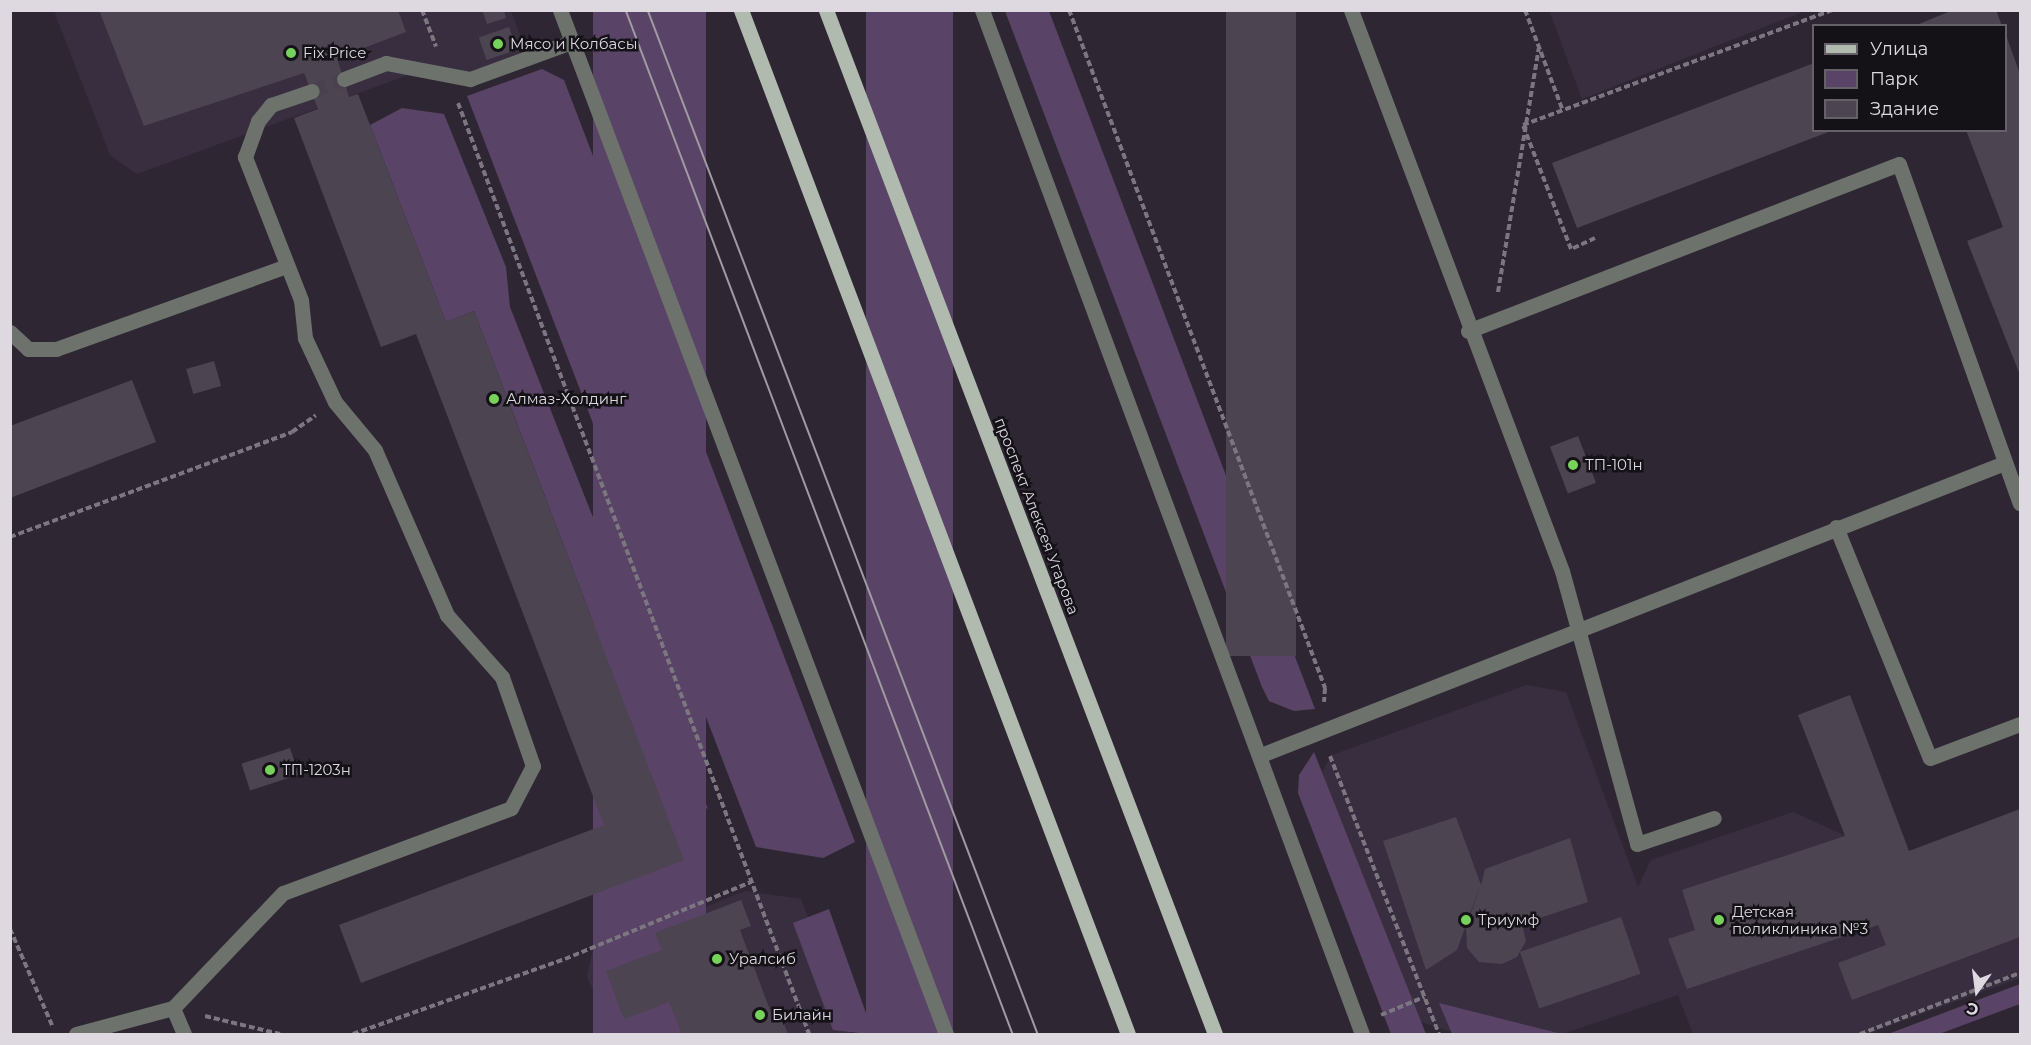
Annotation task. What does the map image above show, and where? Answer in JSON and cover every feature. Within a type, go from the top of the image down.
[{"type":"main road","points":[[741,10],[1128,1035]]},
{"type":"main road","name":"проспект Алексея Угарова","points":[[826,10],[1215,1035]]},
{"type":"street","points":[[560,10],[946,1035]]},
{"type":"street","points":[[982,10],[1261,755],[1360,1029]]},
{"type":"street","points":[[1351,10],[1468,331],[1562,571],[1577,635],[1637,844],[1714,818]]},
{"type":"street","points":[[344,79],[386,63],[449,78],[471,79],[571,42]]},
{"type":"street","points":[[76,1035],[173,1008],[283,893],[511,808],[533,765],[502,677],[447,615],[375,450],[335,402],[305,338],[301,300],[245,157],[258,121],[272,105],[312,91]]},
{"type":"street","points":[[1468,331],[1899,164],[2020,503]]},
{"type":"street","points":[[10,332],[28,349],[56,349],[287,266]]},
{"type":"street","points":[[1261,755],[1577,635],[1836,527],[2004,463]]},
{"type":"street","points":[[1836,527],[1930,758],[2020,724]]},
{"type":"street","points":[[173,1008],[184,1035]]},
{"type":"path","points":[[422,10],[809,1035]]},
{"type":"path","points":[[1069,10],[1325,688],[1320,732],[1439,1035]]},
{"type":"path","points":[[1525,10],[1564,111]]},
{"type":"path","points":[[1523,125],[1833,10]]},
{"type":"path","points":[[1492,322],[1523,125],[1539,48]]},
{"type":"path","points":[[1523,125],[1571,249],[1595,238]]},
{"type":"path","points":[[10,537],[292,432],[335,402]]},
{"type":"path","points":[[353,1035],[565,959],[752,882]]},
{"type":"path","points":[[10,929],[56,1035]]},
{"type":"path","points":[[1860,1035],[2020,973]]},
{"type":"path","points":[[1360,1029],[1424,997]]},
{"type":"path","points":[[173,1008],[280,1035]]},
{"type":"shaded area","points":[[1549,10],[1805,10],[1805,11],[1582,99]]},
{"type":"shaded area","points":[[54,11],[511,11],[522,41],[519,56],[454,82],[430,67],[137,174],[110,155]]},
{"type":"shaded area","points":[[1527,685],[1566,692],[1638,887],[1651,860],[1793,812],[1866,845],[1888,903],[2020,856],[2020,978],[1867,1034],[1693,1034],[1678,995],[1562,1034],[1458,1034],[1406,1017],[1315,784],[1332,755]]},
{"type":"shaded area","points":[[745,891],[801,899],[852,1034],[613,1034],[587,977],[592,953]]},
{"type":"green space","points":[[593,11],[706,11],[706,1034],[593,1034]]},
{"type":"green space","points":[[866,11],[953,11],[953,1034],[866,1034]]},
{"type":"green space","points":[[1005,11],[1049,11],[1315,709],[1294,711],[1269,701],[1262,687]]},
{"type":"green space","points":[[542,69],[564,80],[855,842],[823,858],[756,847],[467,96]]},
{"type":"green space","points":[[402,108],[444,114],[506,267],[510,307],[708,809],[655,784],[474,311],[446,322],[370,125]]},
{"type":"green space","points":[[1314,752],[1426,1034],[1391,1034],[1298,793],[1299,775]]},
{"type":"green space","points":[[829,909],[873,1033],[833,1030],[793,923]]},
{"type":"green space","points":[[2020,984],[2020,1004],[1939,1034],[1888,1034]]},
{"type":"green space","points":[[1439,1003],[1562,1034],[1452,1034]]},
{"type":"building","points":[[99,10],[398,10],[406,32],[337,58],[349,97],[358,94],[446,322],[474,311],[684,860],[361,983],[339,925],[604,825],[416,334],[381,347],[294,118],[318,109],[304,73],[144,126]]},
{"type":"building","points":[[482,10],[504,10],[506,18],[487,24]]},
{"type":"building","points":[[1226,10],[1296,10],[1296,656],[1226,656]]},
{"type":"building","points":[[1953,10],[1996,10],[2001,24],[1919,24]]},
{"type":"building","name":"Мясо и Колбасы","points":[[509,27],[517,50],[487,60],[479,37]]},
{"type":"building","points":[[2007,38],[2020,74],[2020,375],[1967,241],[2003,227],[1967,132],[2007,132]]},
{"type":"building","points":[[1812,64],[1812,132],[1828,132],[1577,228],[1552,163]]},
{"type":"building","points":[[214,361],[221,386],[193,394],[186,369]]},
{"type":"building","points":[[132,380],[156,442],[10,498],[10,426]]},
{"type":"building","name":"ТП-101н","points":[[1578,436],[1596,483],[1568,493],[1550,447]]},
{"type":"building","points":[[1850,695],[1909,851],[2020,809],[2020,937],[1852,1000],[1838,963],[1886,945],[1878,925],[1687,989],[1668,939],[1695,930],[1682,890],[1845,836],[1798,715]]},
{"type":"building","name":"ТП-1203н","points":[[290,748],[299,775],[250,790],[241,764]]},
{"type":"building","points":[[1456,817],[1481,885],[1485,869],[1570,838],[1588,902],[1522,924],[1526,941],[1517,957],[1502,964],[1479,962],[1467,948],[1466,928],[1480,886],[1457,950],[1426,970],[1383,841]]},
{"type":"building","points":[[741,900],[751,926],[740,930],[773,1018],[781,1016],[788,1034],[682,1034],[669,1002],[624,1019],[606,971],[662,950],[655,933]]},
{"type":"building","points":[[1621,917],[1641,974],[1539,1009],[1520,952]]},
{"type":"tunnel","points":[[312,91],[344,79]]},
{"type":"tram line","points":[[626,10],[1013,1034]]},
{"type":"tram line","points":[[648,10],[1038,1034]]},
{"type":"place","name":"Мясо и Колбасы","points":[[498,44]]},
{"type":"place","name":"Fix Price","points":[[291,53]]},
{"type":"place","name":"Алмаз-Холдинг","points":[[494,399]]},
{"type":"place","name":"ТП-101н","points":[[1573,465]]},
{"type":"place","name":"ТП-1203н","points":[[270,770]]},
{"type":"place","name":"Триумф","points":[[1466,920]]},
{"type":"place","name":"Детская поликлиника №3","points":[[1719,920]]},
{"type":"place","name":"Уралсиб","points":[[717,959]]},
{"type":"place","name":"Билайн","points":[[760,1015]]}]
